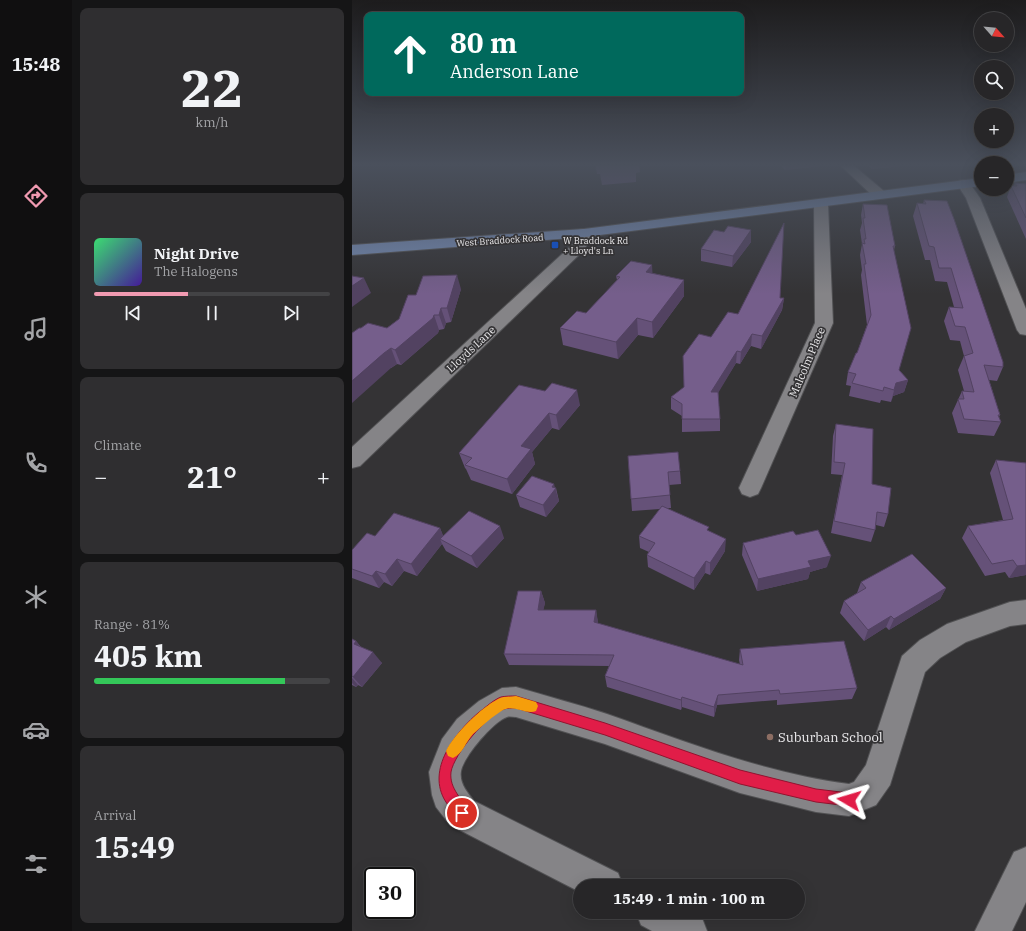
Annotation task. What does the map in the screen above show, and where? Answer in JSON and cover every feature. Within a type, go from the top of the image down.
[{"type":"main road","name":"West Braddock Road","points":[[352,250],[584,233],[792,207]]},
{"type":"street","name":"Malcolm Place","points":[[750,488],[824,323],[820,207]]},
{"type":"street","points":[[977,207],[1026,330]]},
{"type":"street","name":"Lloyds Lane","points":[[352,460],[580,246],[584,233]]},
{"type":"street","points":[[591,879],[462,813],[448,794],[445,772],[453,750],[468,730],[502,703],[516,702],[605,729],[740,777],[816,796],[849,800],[865,794],[878,774],[908,682],[912,665],[930,649],[957,633],[1010,614],[1026,612]]},
{"type":"street","points":[[993,931],[1026,864]]},
{"type":"street","points":[[667,919],[689,931]]},
{"type":"building","points":[[863,207],[887,207],[895,246],[893,246],[911,328],[899,370],[908,380],[896,383],[894,390],[884,387],[883,391],[852,383],[856,374],[848,372],[857,353],[871,315],[864,264],[866,264],[862,243],[865,244],[864,239],[866,239],[863,218],[865,218]]},
{"type":"building","points":[[918,207],[950,207],[1003,362],[1003,367],[984,365],[1001,422],[964,419],[958,399],[964,399],[962,391],[974,392],[964,356],[973,353],[965,327],[955,326],[949,307],[963,308],[951,268],[939,268],[934,247],[929,246]]},
{"type":"building","points":[[1021,207],[1026,207],[1026,218]]},
{"type":"building","points":[[784,223],[780,298],[784,298],[762,336],[752,334],[741,352],[737,351],[711,392],[718,392],[720,419],[682,419],[682,404],[671,397],[684,387],[683,356],[699,334],[711,337],[728,312],[738,314]]},
{"type":"building","points":[[728,226],[751,230],[733,256],[701,249],[714,230],[724,232]]},
{"type":"building","points":[[631,261],[652,265],[646,272],[684,280],[652,322],[637,318],[616,342],[560,328],[577,311],[586,313],[620,277],[616,276]]},
{"type":"building","points":[[457,275],[447,308],[441,308],[439,315],[434,315],[433,318],[395,350],[391,348],[384,353],[352,381],[352,333],[368,323],[387,328],[399,319],[408,295],[416,295],[423,276]]},
{"type":"building","points":[[352,276],[364,278],[352,286]]},
{"type":"building","points":[[552,383],[577,390],[556,415],[549,413],[521,446],[531,449],[507,479],[465,465],[472,458],[459,453],[519,385],[545,391]]},
{"type":"building","points":[[836,424],[873,429],[872,484],[891,488],[888,514],[877,512],[875,530],[834,521],[845,463],[834,462]]},
{"type":"building","points":[[678,452],[680,471],[668,472],[670,495],[631,499],[628,456]]},
{"type":"building","points":[[996,460],[1026,463],[1026,565],[1017,566],[1013,560],[992,564],[968,526],[1013,519]]},
{"type":"building","points":[[532,476],[554,484],[552,487],[556,488],[543,505],[516,495]]},
{"type":"building","points":[[662,506],[709,527],[707,530],[726,539],[710,563],[706,561],[694,578],[647,555],[655,543],[639,536]]},
{"type":"building","points":[[469,511],[500,526],[471,556],[440,539]]},
{"type":"building","points":[[394,513],[440,528],[411,564],[397,559],[385,574],[376,571],[372,576],[352,569],[352,550],[367,533],[375,536]]},
{"type":"building","points":[[818,530],[831,556],[808,561],[811,567],[758,579],[743,543],[793,531],[796,535]]},
{"type":"building","points":[[912,554],[946,588],[894,619],[891,616],[868,630],[844,601],[866,588],[861,582]]},
{"type":"building","points":[[518,591],[541,591],[538,610],[596,610],[594,622],[743,665],[740,649],[844,641],[857,688],[780,694],[779,690],[718,695],[714,707],[682,697],[681,700],[605,676],[614,655],[504,654]]},
{"type":"building","points":[[352,639],[356,641],[354,644],[373,652],[353,677],[352,676]]},
{"type":"slow traffic","points":[[453,751],[468,730],[502,703],[516,702],[532,706]]},
{"type":"place","name":"W Braddock Rd + Lloyd's Ln","points":[[555,245]]},
{"type":"place","name":"Suburban School","points":[[770,737]]},
{"type":"route","points":[[462,813],[448,794],[445,772],[453,750],[468,730],[490,711],[502,703],[516,702],[605,729],[740,777],[816,796],[849,800]]}]
